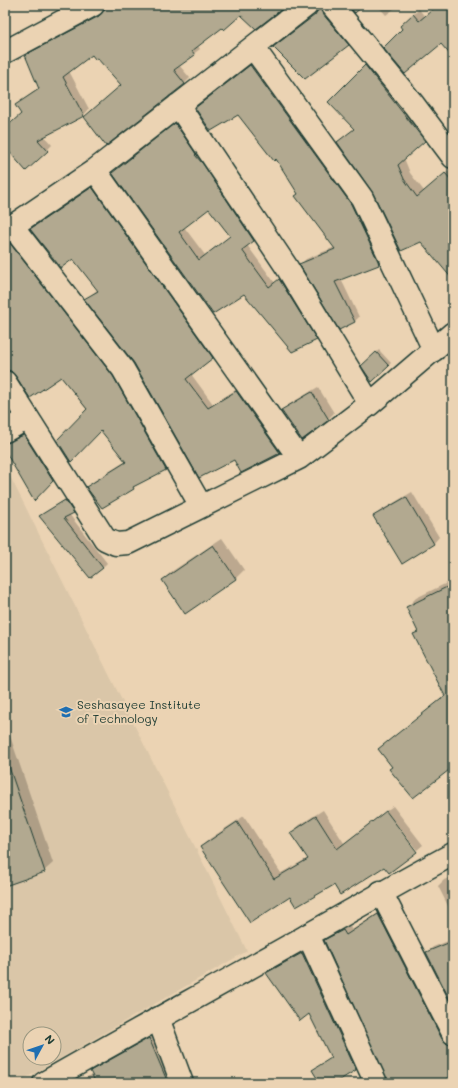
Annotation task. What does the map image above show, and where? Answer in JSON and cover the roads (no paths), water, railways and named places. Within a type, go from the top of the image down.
[{"type":"street","points":[[5,52],[93,5]]},
{"type":"street","points":[[201,506],[123,370],[9,229],[96,170],[307,5]]},
{"type":"street","points":[[332,5],[414,105],[453,157]]},
{"type":"street","points":[[253,47],[362,198],[434,350]]},
{"type":"street","points":[[178,105],[286,266],[370,404]]},
{"type":"street","points":[[96,170],[300,458]]},
{"type":"street","points":[[5,382],[105,538],[116,544],[128,543],[300,458],[370,404],[453,334]]},
{"type":"street","points":[[5,431],[28,418]]},
{"type":"street","points":[[44,1083],[308,935],[381,892],[453,854]]},
{"type":"street","points":[[381,892],[453,1033]]},
{"type":"street","points":[[308,935],[376,1083]]},
{"type":"street","points":[[158,1018],[182,1083]]},
{"type":"place","name":"Seshasayee Institute of Technology","points":[[66,712]]}]
